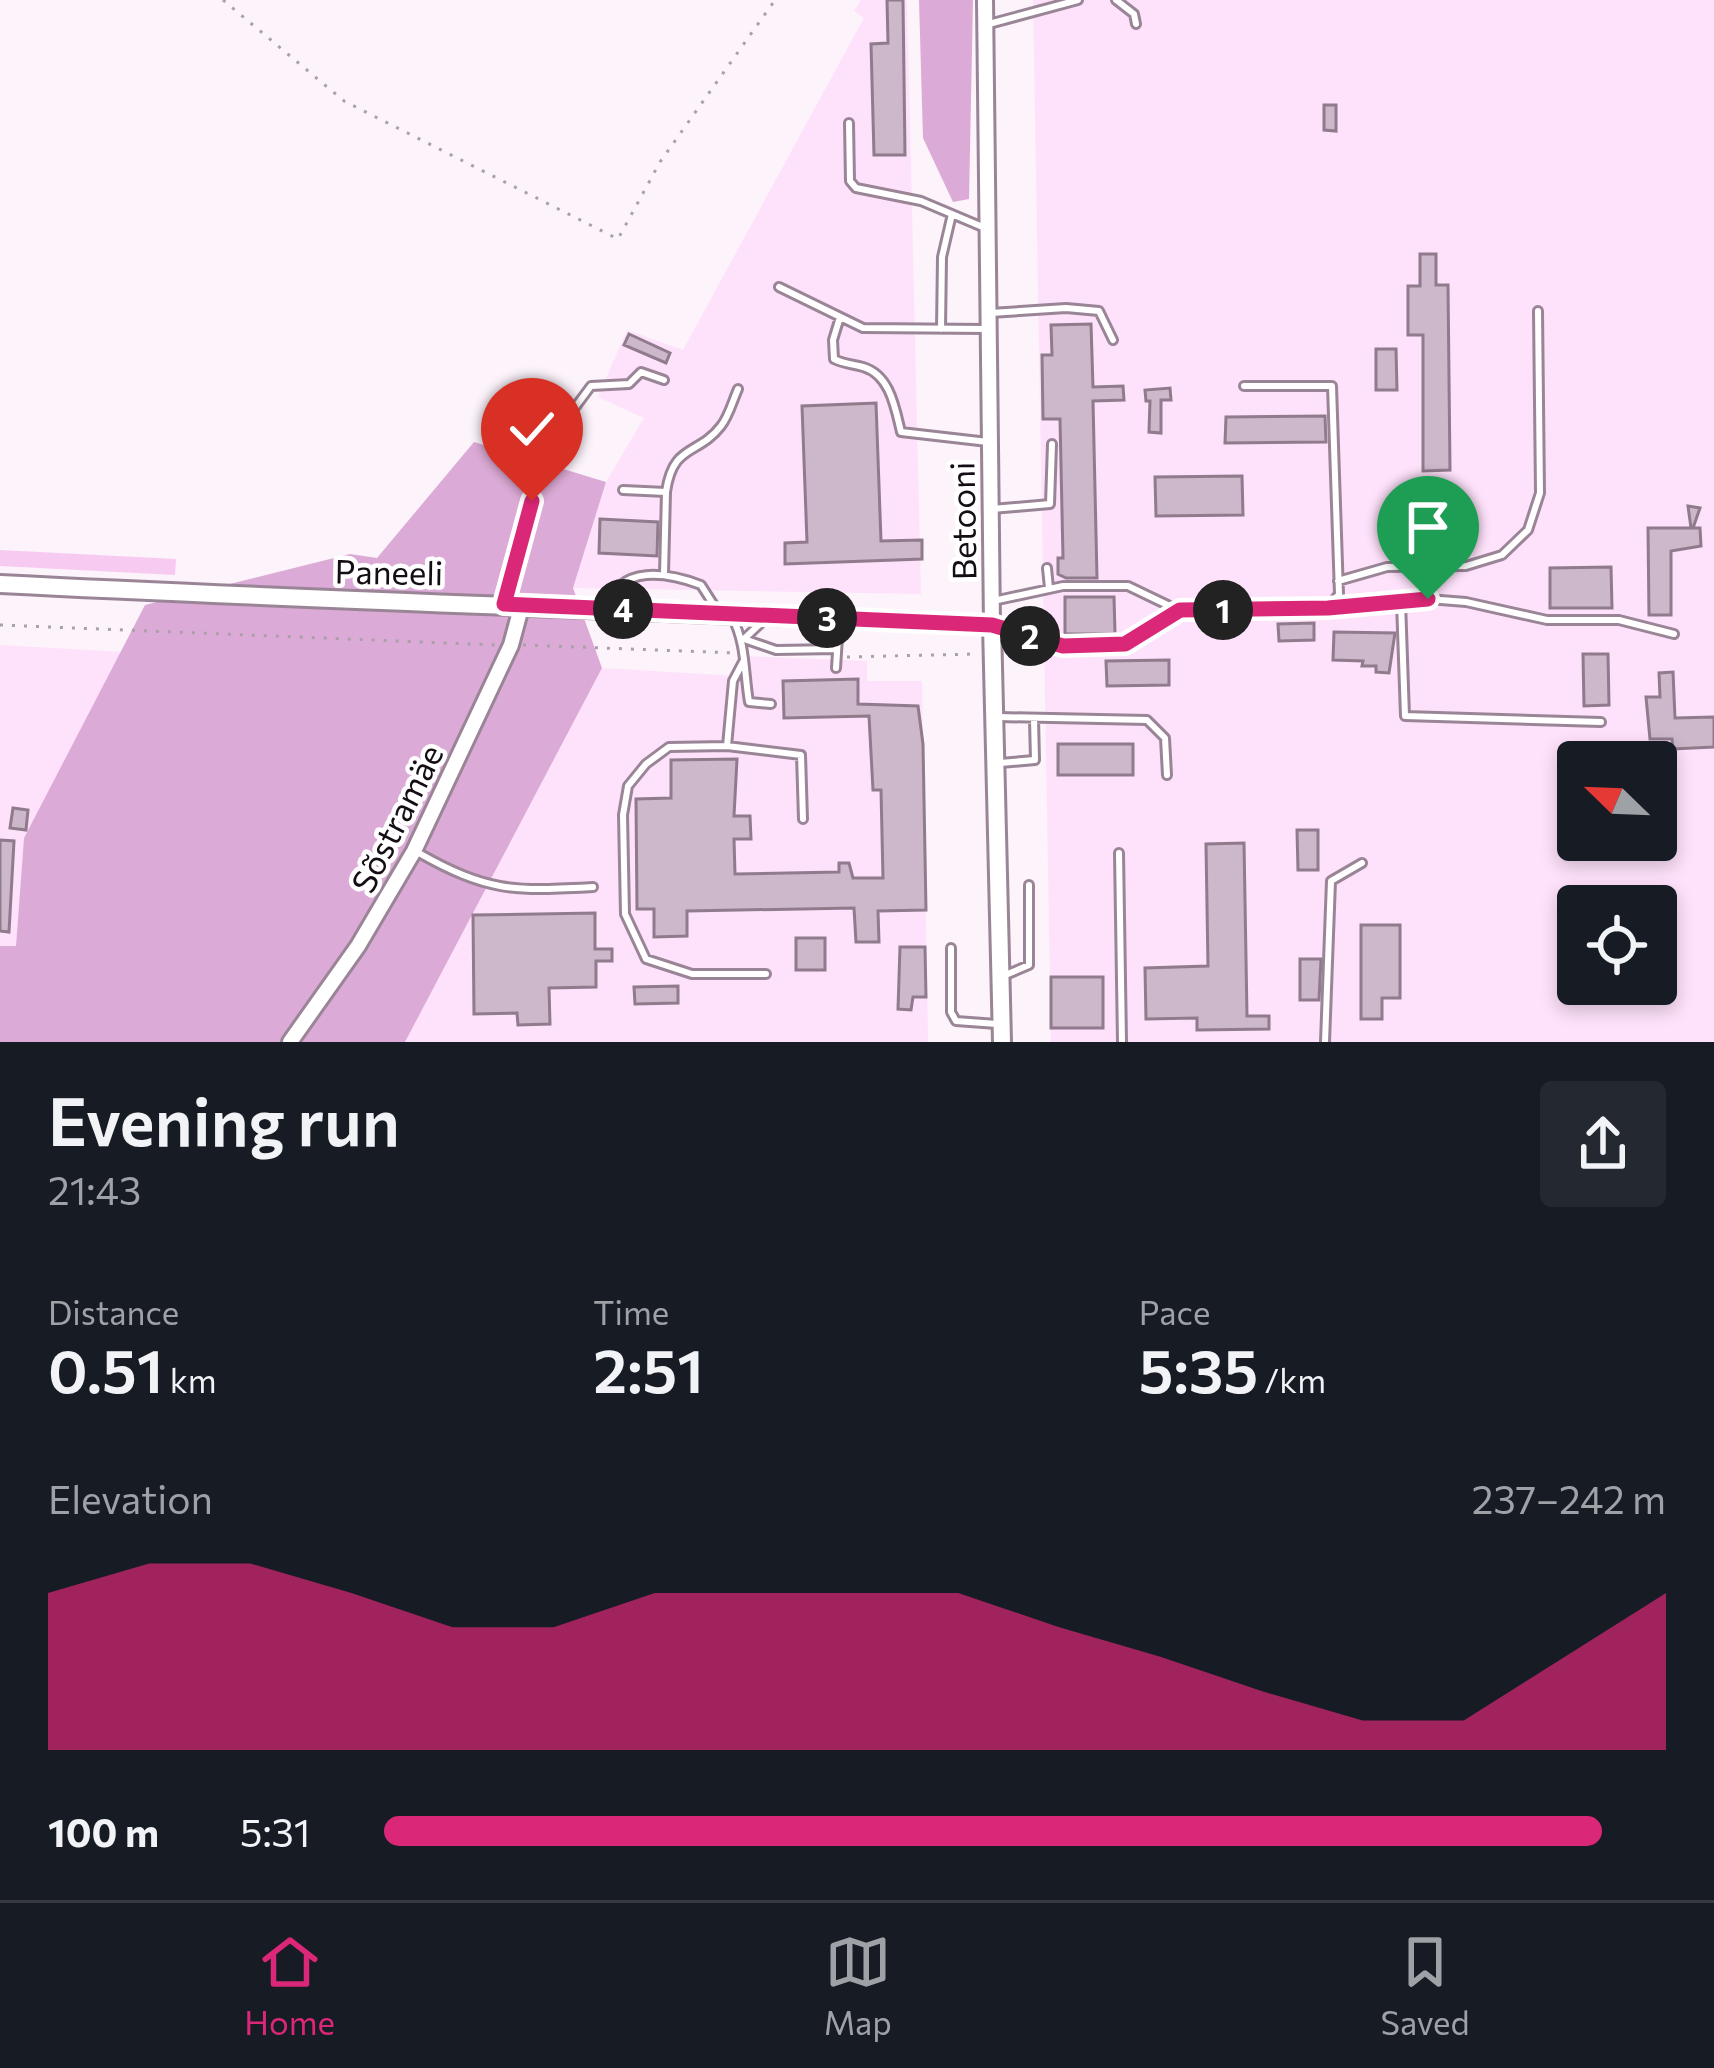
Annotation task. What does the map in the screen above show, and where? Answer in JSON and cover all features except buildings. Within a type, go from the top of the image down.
[{"type":"street","name":"Betooni","points":[[985,0],[1001,1033]]},
{"type":"street","name":"Paneeli","points":[[0,584],[992,625]]},
{"type":"street","name":"Sõstramäe","points":[[290,1042],[358,946],[414,851],[511,645],[513,604]]},
{"type":"lane","points":[[986,25],[1078,0]]},
{"type":"lane","points":[[1116,0],[1134,14],[1136,24]]},
{"type":"lane","points":[[849,123],[850,181],[856,188],[921,201],[989,229]]},
{"type":"lane","points":[[941,329],[942,257],[952,214]]},
{"type":"lane","points":[[779,287],[862,328],[941,329],[1066,308],[1099,311],[1113,340]]},
{"type":"lane","points":[[1339,581],[1387,567],[1466,566],[1502,555],[1528,530],[1540,493],[1538,310]]},
{"type":"lane","points":[[839,317],[834,358],[866,367],[881,377],[901,432],[992,442]]},
{"type":"lane","points":[[513,604],[540,473],[568,417],[591,386],[629,384],[641,372],[664,380]]},
{"type":"lane","points":[[1244,386],[1332,386],[1339,594],[1328,608]]},
{"type":"lane","points":[[664,574],[669,469],[681,453],[720,428],[738,388]]},
{"type":"lane","points":[[992,509],[1050,504],[1052,444]]},
{"type":"lane","points":[[623,490],[666,492]]},
{"type":"lane","points":[[1047,568],[1049,589]]},
{"type":"lane","points":[[609,608],[620,584],[638,576],[664,574],[701,585],[744,639],[776,650],[837,650]]},
{"type":"lane","points":[[993,601],[1049,589],[1128,586],[1180,610],[1466,602],[1547,620],[1619,620],[1675,634]]},
{"type":"lane","points":[[1401,602],[1405,716],[1601,722]]},
{"type":"lane","points":[[992,625],[1063,646],[1125,644],[1180,610]]},
{"type":"lane","points":[[769,615],[744,639],[742,662],[749,702],[771,704]]},
{"type":"lane","points":[[836,668],[839,619]]},
{"type":"lane","points":[[727,746],[733,682],[742,662]]},
{"type":"lane","points":[[995,717],[1148,720],[1165,738],[1167,775]]},
{"type":"lane","points":[[996,763],[1035,760],[1034,718]]},
{"type":"lane","points":[[766,974],[692,974],[646,959],[625,914],[622,815],[628,786],[646,764],[670,747],[727,746],[801,755],[803,819]]},
{"type":"lane","points":[[414,851],[480,884],[513,891],[593,887]]},
{"type":"lane","points":[[1119,853],[1122,1042]]},
{"type":"lane","points":[[1325,1042],[1331,881],[1361,863]]},
{"type":"lane","points":[[1000,978],[1030,965],[1029,886]]},
{"type":"lane","points":[[951,948],[951,1012],[956,1021],[1001,1033]]},
{"type":"path","points":[[223,0],[344,100],[618,239],[660,162],[775,0]]},
{"type":"shaded area","points":[[861,0],[907,0],[921,594],[573,588],[606,482],[644,418],[598,397],[627,330],[683,350],[864,18],[854,11]]},
{"type":"shaded area","points":[[919,0],[973,0],[969,199],[953,202],[923,138]]},
{"type":"shaded area","points":[[1033,0],[1714,0],[1714,1042],[1051,1042]]},
{"type":"shaded area","points":[[474,442],[606,482],[573,588],[602,668],[405,1042],[0,1042],[0,946],[16,946],[24,838],[145,605],[350,554],[377,558]]},
{"type":"shaded area","points":[[0,550],[176,559],[175,575],[0,566]]},
{"type":"shaded area","points":[[0,645],[124,652],[24,838],[16,947],[0,946]]},
{"type":"shaded area","points":[[740,656],[867,661],[867,681],[922,681],[928,1042],[405,1042],[602,668],[738,676]]},
{"type":"route","points":[[532,501],[504,604],[992,625],[1063,646],[1125,644],[1180,610],[1328,608],[1428,599]]}]
